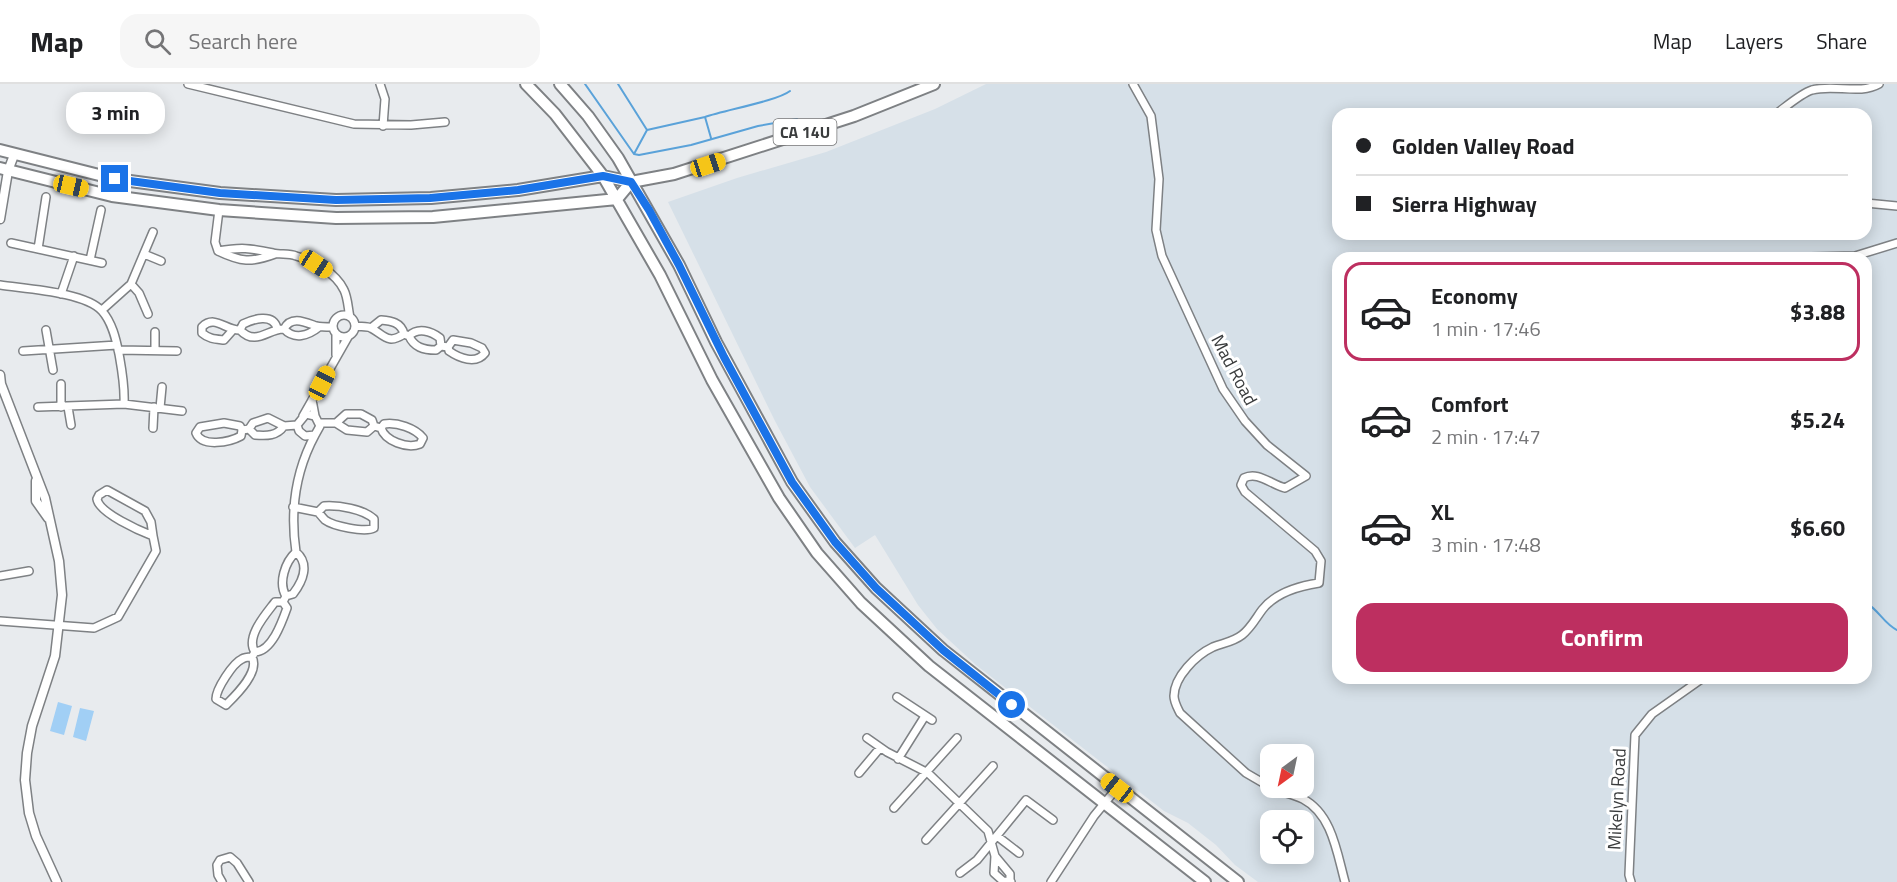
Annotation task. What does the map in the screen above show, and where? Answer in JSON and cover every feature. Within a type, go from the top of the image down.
[{"type":"main road","points":[[526,84],[555,114],[603,176],[660,275],[712,380],[779,498],[817,553],[861,603],[929,666],[1205,882]]},
{"type":"main road","points":[[560,84],[588,116],[618,158],[679,265],[716,342],[792,482],[835,542],[876,588],[943,650],[1238,882]]},
{"type":"main road","name":"CA 14U","points":[[0,150],[115,179],[220,193],[336,200],[442,197],[518,190],[603,176],[631,182],[674,174],[708,165],[854,116],[934,84]]},
{"type":"main road","points":[[4,169],[112,196],[219,210],[336,218],[433,217],[617,199],[631,182]]},
{"type":"street","points":[[188,84],[354,124],[383,126],[445,122]]},
{"type":"street","points":[[380,84],[385,99],[383,126]]},
{"type":"street","name":"Mad Road","points":[[1133,84],[1151,117],[1159,179],[1156,230],[1161,256],[1223,389],[1245,421],[1266,445],[1306,476],[1285,488],[1272,485],[1259,476],[1250,475],[1244,478],[1241,485],[1245,492],[1315,551],[1321,561],[1319,583],[1306,585],[1275,598],[1264,607],[1244,634],[1199,656],[1176,684],[1174,694],[1174,702],[1180,712],[1246,773],[1260,781]]},
{"type":"street","points":[[1784,108],[1810,90],[1825,87],[1871,89],[1879,84]]},
{"type":"street","points":[[0,219],[4,169],[14,154]]},
{"type":"street","points":[[38,249],[46,197]]},
{"type":"street","points":[[1872,204],[1897,206]]},
{"type":"street","points":[[90,260],[101,210]]},
{"type":"street","points":[[219,210],[215,242],[218,251],[237,260],[257,261],[275,254]]},
{"type":"street","points":[[102,310],[131,284],[153,232]]},
{"type":"street","points":[[11,243],[102,263]]},
{"type":"street","points":[[1868,252],[1897,243]]},
{"type":"street","points":[[218,251],[256,248],[275,254],[295,255],[316,264],[335,276],[345,292],[346,304],[355,326]]},
{"type":"street","points":[[144,254],[161,261]]},
{"type":"street","points":[[61,294],[74,256]]},
{"type":"street","points":[[131,284],[139,294],[148,314]]},
{"type":"street","points":[[0,285],[77,297],[102,310],[110,322],[117,347],[125,385],[124,404]]},
{"type":"street","points":[[336,355],[335,319],[339,317],[346,304]]},
{"type":"street","points":[[339,317],[344,315],[350,317]]},
{"type":"street","points":[[319,327],[301,336],[289,334],[281,329],[271,320],[260,318],[243,324],[236,330],[252,337],[263,337],[281,329],[292,320],[310,322],[319,327],[334,330],[342,337],[348,337]]},
{"type":"street","points":[[355,326],[371,328],[383,337],[393,339],[397,339],[406,335],[415,331],[428,332],[440,338],[445,346],[449,351],[463,358],[481,359],[485,354],[479,346],[453,340],[445,346],[436,350],[420,347],[412,344],[406,335],[398,324],[392,321],[381,320],[371,328]]},
{"type":"street","points":[[284,426],[271,435],[255,435],[246,430],[240,426],[224,423],[200,428],[196,434],[203,441],[231,441],[241,436],[246,430],[253,423],[268,418],[284,426],[297,424],[355,326]]},
{"type":"street","points":[[46,330],[51,348],[53,370]]},
{"type":"street","points":[[155,332],[155,350]]},
{"type":"street","points":[[23,351],[51,348],[117,347],[177,351]]},
{"type":"street","points":[[0,375],[36,475],[36,501],[51,521],[62,595],[55,656],[32,726],[25,780],[33,824],[57,882]]},
{"type":"street","points":[[61,384],[71,425]]},
{"type":"street","points":[[153,428],[162,387]]},
{"type":"street","points":[[296,552],[287,564],[283,579],[282,590],[285,599],[287,608],[274,637],[260,652],[253,655],[244,657],[236,664],[219,688],[216,699],[226,705],[253,668],[254,662],[253,655],[252,643],[255,633],[275,602],[285,599],[293,594],[305,564],[303,558],[296,552],[293,507],[300,472],[320,423],[315,416],[312,400]]},
{"type":"street","points":[[38,407],[124,404],[182,411]]},
{"type":"street","points":[[320,423],[336,423],[347,430],[360,432],[367,432],[377,427],[384,424],[394,424],[417,431],[423,438],[420,444],[411,446],[388,439],[377,427],[372,420],[368,417],[353,413],[346,414],[336,423]]},
{"type":"street","points":[[303,416],[306,414],[315,416]]},
{"type":"street","points":[[297,424],[299,431],[305,436],[308,449]]},
{"type":"street","points":[[305,436],[315,435]]},
{"type":"street","points":[[0,622],[94,628],[118,617],[156,551],[151,522],[145,511],[112,491],[102,491],[98,504],[101,508],[138,531],[153,536]]},
{"type":"street","points":[[293,507],[318,512],[325,520],[333,524],[362,531],[370,531],[374,528],[374,519],[371,516],[353,510],[324,506],[318,512]]},
{"type":"street","points":[[0,576],[29,571]]},
{"type":"street","name":"Mikelyn Road","points":[[1631,882],[1629,875],[1635,735],[1652,714],[1694,684]]},
{"type":"street","points":[[897,698],[932,720]]},
{"type":"street","points":[[898,759],[924,716]]},
{"type":"street","points":[[867,738],[898,759],[926,772],[961,803],[994,839],[1019,854]]},
{"type":"street","points":[[894,808],[957,738]]},
{"type":"street","points":[[859,774],[880,748]]},
{"type":"street","points":[[926,840],[993,766]]},
{"type":"street","points":[[1051,882],[1103,803],[1117,788]]},
{"type":"street","name":"Mad Road","points":[[1299,798],[1315,807],[1324,818],[1338,854],[1345,882]]},
{"type":"street","points":[[960,873],[977,860],[1026,800],[1053,820]]},
{"type":"street","points":[[994,839],[994,873],[1003,881],[1011,882],[1010,874],[995,856]]},
{"type":"street","points":[[222,882],[216,865],[220,860],[230,857],[237,863],[249,882]]},
{"type":"shaded area","points":[[986,84],[1897,84],[1897,882],[1258,882],[1235,865],[1216,845],[1188,823],[1164,811],[976,665],[937,629],[918,605],[875,535],[855,548],[810,487],[775,421],[668,202],[737,178],[826,152],[935,109]]},
{"type":"shaded area","points":[[58,702],[72,706],[64,735],[50,731]]},
{"type":"shaded area","points":[[80,708],[94,711],[86,741],[73,737]]},
{"type":"waterway","points":[[585,84],[634,154],[639,155],[691,145],[758,126],[797,119]]},
{"type":"waterway","points":[[618,84],[647,130],[634,154]]},
{"type":"waterway","points":[[711,138],[705,117],[774,98],[790,91]]},
{"type":"waterway","points":[[647,130],[705,117]]},
{"type":"waterway","points":[[1872,608],[1897,630]]},
{"type":"route","points":[[115,179],[220,193],[336,200],[430,198],[518,190],[603,176],[631,182],[679,265],[716,342],[792,482],[835,542],[876,588],[943,650],[1012,705]]}]
